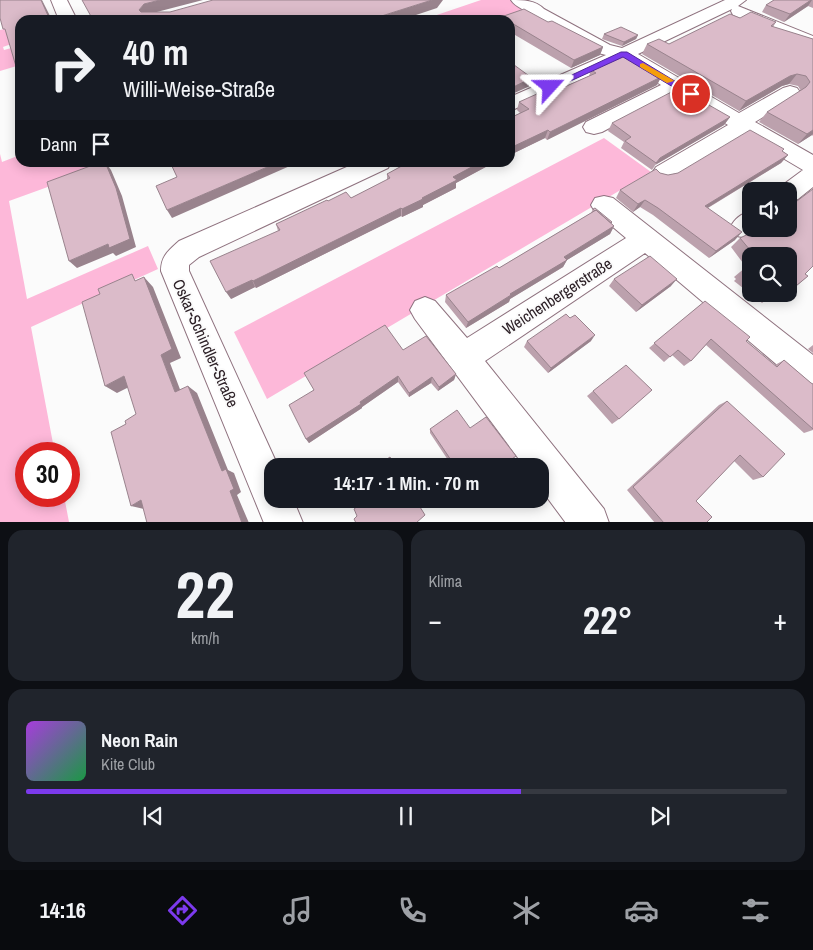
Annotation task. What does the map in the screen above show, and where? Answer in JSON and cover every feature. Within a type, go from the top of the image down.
[{"type":"street","points":[[59,0],[66,15]]},
{"type":"street","points":[[519,0],[534,8],[538,13],[604,49],[624,54],[813,166]]},
{"type":"street","points":[[515,103],[624,54],[727,2],[813,43]]},
{"type":"street","points":[[594,127],[676,85]]},
{"type":"street","points":[[664,173],[790,92]]},
{"type":"street","name":"Oskar-Schindler-Straße","points":[[264,476],[175,271],[175,261],[189,248],[369,167]]},
{"type":"street","points":[[797,187],[813,175]]},
{"type":"street","points":[[604,205],[813,375]]},
{"type":"street","name":"Weichenbergerstraße","points":[[463,358],[646,239]]},
{"type":"street","points":[[425,310],[590,522]]},
{"type":"street","name":"Oskar-Schindler-Straße","points":[[278,508],[284,522]]},
{"type":"shaded area","points":[[481,0],[512,0],[527,8],[513,15],[437,15]]},
{"type":"shaded area","points":[[15,26],[14,43],[3,47],[4,50],[15,47],[15,66],[0,71],[0,30]]},
{"type":"shaded area","points":[[604,138],[651,172],[267,399],[234,332]]},
{"type":"shaded area","points":[[0,154],[2,162],[15,157],[15,167],[103,167],[9,201],[27,299],[148,246],[158,269],[31,327],[53,442],[15,442],[15,507],[66,507],[69,522],[0,522]]},
{"type":"building","points":[[0,0],[41,0],[48,15],[15,15],[15,63],[0,18]]},
{"type":"building","points":[[82,0],[160,0],[144,4],[139,10],[141,12],[170,12],[213,0],[432,0],[385,15],[90,15]]},
{"type":"building","points":[[774,0],[811,0],[790,14],[766,5]]},
{"type":"building","points":[[524,9],[603,47],[574,60],[515,25],[515,15],[507,15]]},
{"type":"building","points":[[751,12],[776,22],[771,26],[813,39],[813,130],[807,134],[767,112],[806,87],[810,82],[806,76],[797,74],[790,76],[746,101],[647,44],[659,39],[669,44],[730,14],[740,18]]},
{"type":"building","points":[[621,27],[638,35],[624,42],[604,34]]},
{"type":"building","points":[[626,55],[661,77],[550,132],[548,130],[515,146],[515,116],[529,109],[519,102],[548,89],[553,92],[596,73],[591,70]]},
{"type":"building","points":[[515,66],[532,78],[515,86]]},
{"type":"building","points":[[679,88],[730,117],[660,158],[656,163],[625,141],[631,137],[612,123]]},
{"type":"building","points":[[750,130],[784,149],[782,151],[788,155],[705,206],[742,232],[716,251],[658,208],[645,200],[638,204],[620,190],[656,169],[660,173],[668,175],[678,173]]},
{"type":"building","points":[[88,167],[107,167],[116,188],[130,239],[109,248],[108,244],[69,261],[47,182]]},
{"type":"building","points":[[172,167],[267,167],[167,210],[156,186],[177,177]]},
{"type":"building","points":[[400,167],[472,167],[453,177],[457,180],[423,199],[253,281],[226,292],[210,261],[280,230],[276,224],[327,200],[346,192],[351,198],[390,178],[387,174]]},
{"type":"building","points":[[813,189],[813,266],[805,274],[808,276],[797,285],[797,247],[748,247],[740,238],[797,237],[797,201]]},
{"type":"building","points":[[595,208],[612,222],[595,211],[593,209]]},
{"type":"building","points":[[596,210],[614,226],[564,257],[567,260],[468,322],[446,295],[497,266],[499,268]]},
{"type":"building","points":[[650,256],[677,279],[642,305],[614,279]]},
{"type":"building","points":[[132,274],[135,281],[144,277],[172,349],[161,355],[175,392],[188,386],[222,471],[226,469],[234,489],[230,491],[242,522],[147,522],[141,500],[131,506],[111,432],[126,424],[125,421],[136,414],[124,376],[105,386],[82,302],[100,294],[98,289]]},
{"type":"building","points":[[705,301],[750,337],[746,341],[777,367],[784,360],[813,384],[813,429],[711,339],[691,361],[678,350],[670,357],[654,343]]},
{"type":"building","points":[[566,314],[570,318],[575,315],[595,335],[551,368],[527,341]]},
{"type":"building","points":[[385,325],[403,350],[426,336],[456,374],[439,387],[432,377],[409,393],[398,376],[360,402],[361,404],[306,439],[289,405],[314,390],[304,373]]},
{"type":"building","points":[[626,365],[652,390],[619,419],[593,391]]},
{"type":"building","points":[[727,401],[785,454],[763,477],[740,455],[696,501],[712,517],[707,522],[663,522],[633,487]]},
{"type":"building","points":[[457,410],[470,428],[486,417],[516,456],[513,458],[450,458],[430,429]]},
{"type":"building","points":[[355,508],[421,508],[425,515],[417,522],[356,522],[354,519],[357,516]]},
{"type":"slow traffic","points":[[643,65],[670,81]]},
{"type":"route","points":[[550,87],[624,54],[691,94]]}]
